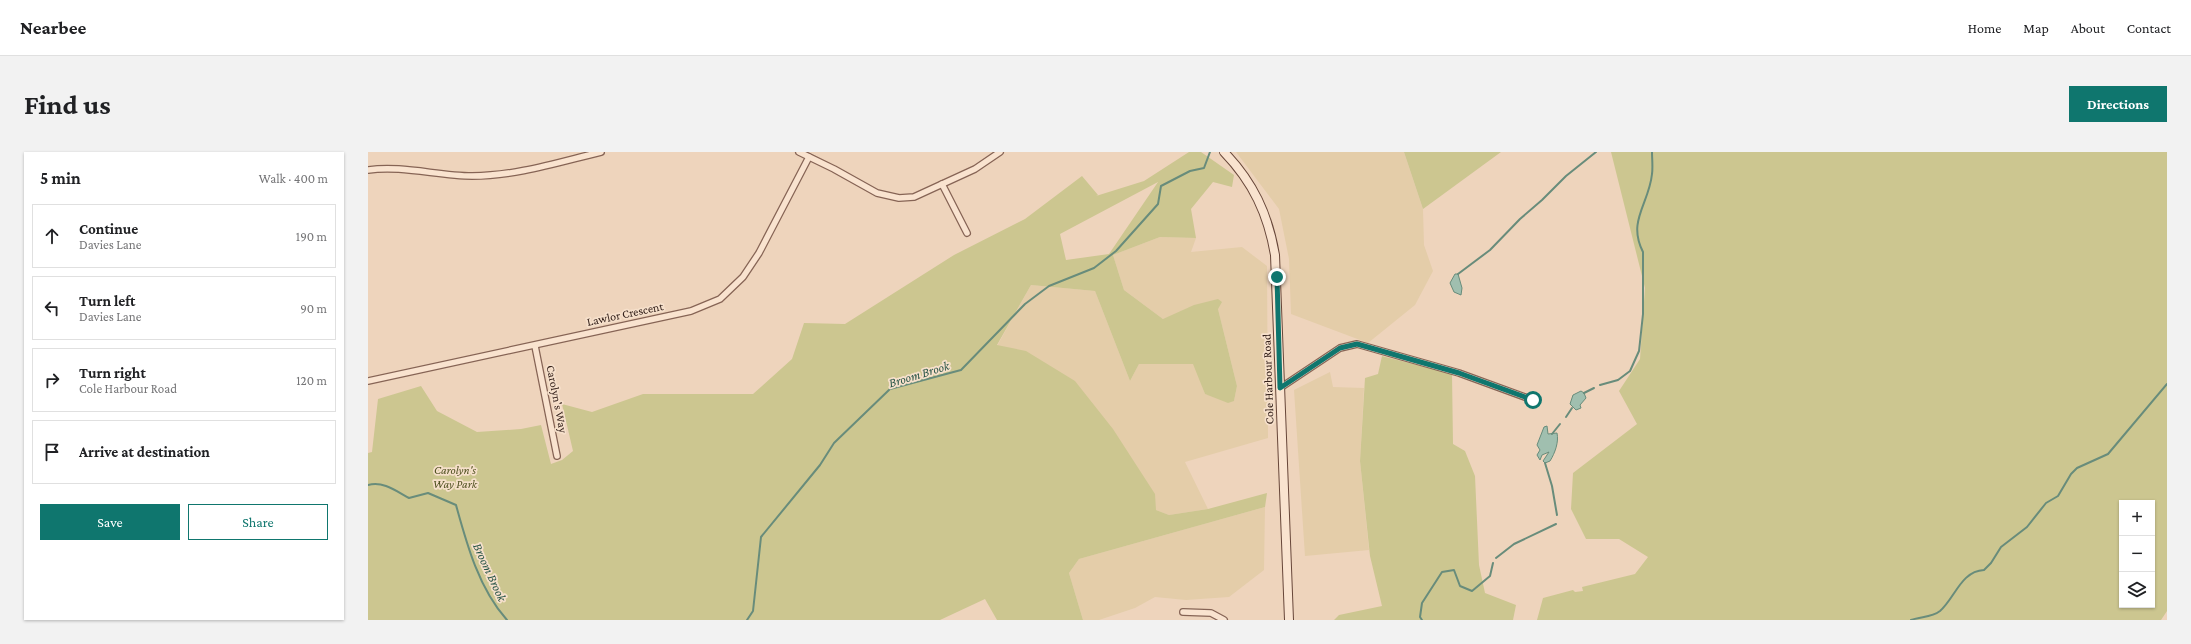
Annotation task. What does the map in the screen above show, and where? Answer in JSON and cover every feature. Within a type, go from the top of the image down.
[{"type":"main road","name":"Cole Harbour Road","points":[[1224,152],[1244,174],[1264,210],[1271,233],[1277,272],[1289,620]]},
{"type":"street","points":[[368,170],[376,169],[465,176],[495,175],[519,172],[601,152]]},
{"type":"street","points":[[799,152],[888,197],[899,198],[914,197],[976,169],[1000,152]]},
{"type":"street","name":"Lawlor Crescent","points":[[368,381],[690,312],[706,306],[724,296],[740,282],[750,269],[809,158]]},
{"type":"street","points":[[942,184],[967,233]]},
{"type":"street","points":[[1280,388],[1340,348],[1357,344],[1459,373],[1533,400]]},
{"type":"street","name":"Carolyn's Way","points":[[536,346],[557,456]]},
{"type":"street","points":[[1183,612],[1211,613],[1224,620]]},
{"type":"shaded area","points":[[1236,152],[1404,152],[1423,209],[1424,245],[1433,271],[1415,305],[1368,343],[1291,314],[1289,259],[1279,209]]},
{"type":"shaded area","points":[[1160,237],[1196,238],[1191,252],[1242,247],[1267,266],[1268,438],[1185,462],[1208,509],[1169,515],[1156,510],[997,346],[1031,285],[1095,291],[1130,381],[1139,364],[1194,364],[1205,394],[1234,401],[1237,386],[1218,309],[1163,319],[1124,290],[1113,255]]},
{"type":"shaded area","points":[[1455,274],[1458,274],[1462,288],[1461,295],[1454,292],[1450,283]]},
{"type":"shaded area","points":[[1330,372],[1333,387],[1364,388],[1360,461],[1369,550],[1305,556],[1294,390]]},
{"type":"shaded area","points":[[1581,391],[1584,393],[1586,398],[1580,405],[1581,408],[1576,410],[1570,404],[1573,395]]},
{"type":"shaded area","points":[[1547,426],[1548,434],[1557,433],[1557,440],[1552,458],[1550,461],[1545,463],[1543,461],[1549,452],[1542,455],[1540,460],[1537,455],[1540,450],[1537,445],[1544,427]]},
{"type":"shaded area","points":[[1265,507],[1264,570],[1229,597],[1186,600],[1155,597],[1135,608],[1099,620],[1083,620],[1069,573],[1079,559]]},
{"type":"green space","name":"Carolyn's Way Park","points":[[1189,152],[1201,152],[1234,175],[1232,187],[1213,182],[1191,209],[1196,238],[1160,237],[1113,255],[1124,290],[1163,319],[1194,305],[1218,299],[1222,302],[1218,309],[1237,386],[1234,401],[1228,403],[1205,394],[1193,364],[1139,364],[1130,381],[1095,291],[1031,285],[997,345],[1026,351],[1075,381],[1113,429],[1155,494],[1156,510],[1169,515],[1208,509],[1267,493],[1265,507],[1079,559],[1069,573],[1083,620],[997,620],[985,599],[940,620],[368,620],[368,453],[372,452],[378,399],[421,386],[437,411],[477,432],[521,429],[541,425],[551,464],[562,460],[573,451],[562,404],[592,412],[643,394],[753,394],[792,359],[804,323],[845,324],[954,255],[1025,219],[1082,176],[1098,195],[1096,196],[1144,181]],"holes":[[[1158,182],[1109,254],[1066,260],[1060,234]]]},
{"type":"green space","points":[[1404,152],[1501,152],[1423,209]]},
{"type":"green space","points":[[1611,152],[2167,152],[2167,611],[2161,620],[1537,620],[1543,598],[1573,590],[1575,592],[1583,591],[1582,587],[1635,574],[1648,557],[1619,539],[1586,539],[1571,509],[1573,473],[1637,424],[1619,391],[1640,359],[1645,288]]},
{"type":"green space","points":[[1382,356],[1452,374],[1453,444],[1465,451],[1475,476],[1479,565],[1485,593],[1516,605],[1513,620],[1334,620],[1339,615],[1382,606],[1370,556],[1360,461],[1365,378],[1378,374]]},
{"type":"waterway","name":"Broom Brook","points":[[747,620],[753,611],[761,537],[820,465],[834,443],[890,389],[961,370],[1025,304],[1049,286],[1094,268],[1116,251],[1158,204],[1161,186],[1190,171],[1204,168],[1210,152]]},
{"type":"waterway","points":[[1458,274],[1490,250],[1520,219],[1566,176],[1596,152]]},
{"type":"waterway","points":[[1600,385],[1618,380],[1630,371],[1639,351],[1643,314],[1643,252],[1637,231],[1640,213],[1650,185],[1652,152]]},
{"type":"waterway","points":[[1911,620],[1933,615],[1940,611],[1964,580],[1970,575],[1984,570],[1991,563],[2001,547],[2027,527],[2046,503],[2058,496],[2071,474],[2077,468],[2108,454],[2167,384]]},
{"type":"waterway","points":[[1584,393],[1594,388]]},
{"type":"waterway","points":[[1566,417],[1572,408]]},
{"type":"waterway","points":[[1552,434],[1560,424]]},
{"type":"waterway","points":[[1545,463],[1552,486],[1557,515]]},
{"type":"waterway","name":"Broom Brook","points":[[368,485],[379,484],[395,490],[409,498],[428,493],[456,505],[481,581],[497,608],[507,620]]},
{"type":"waterway","points":[[1496,558],[1514,544],[1556,524]]},
{"type":"waterway","points":[[1422,620],[1420,617],[1422,603],[1442,572],[1454,570],[1460,586],[1472,591],[1490,576],[1493,563]]},
{"type":"route","points":[[1277,277],[1280,388],[1340,348],[1347,345],[1357,344],[1459,373],[1493,384],[1533,400]]}]
